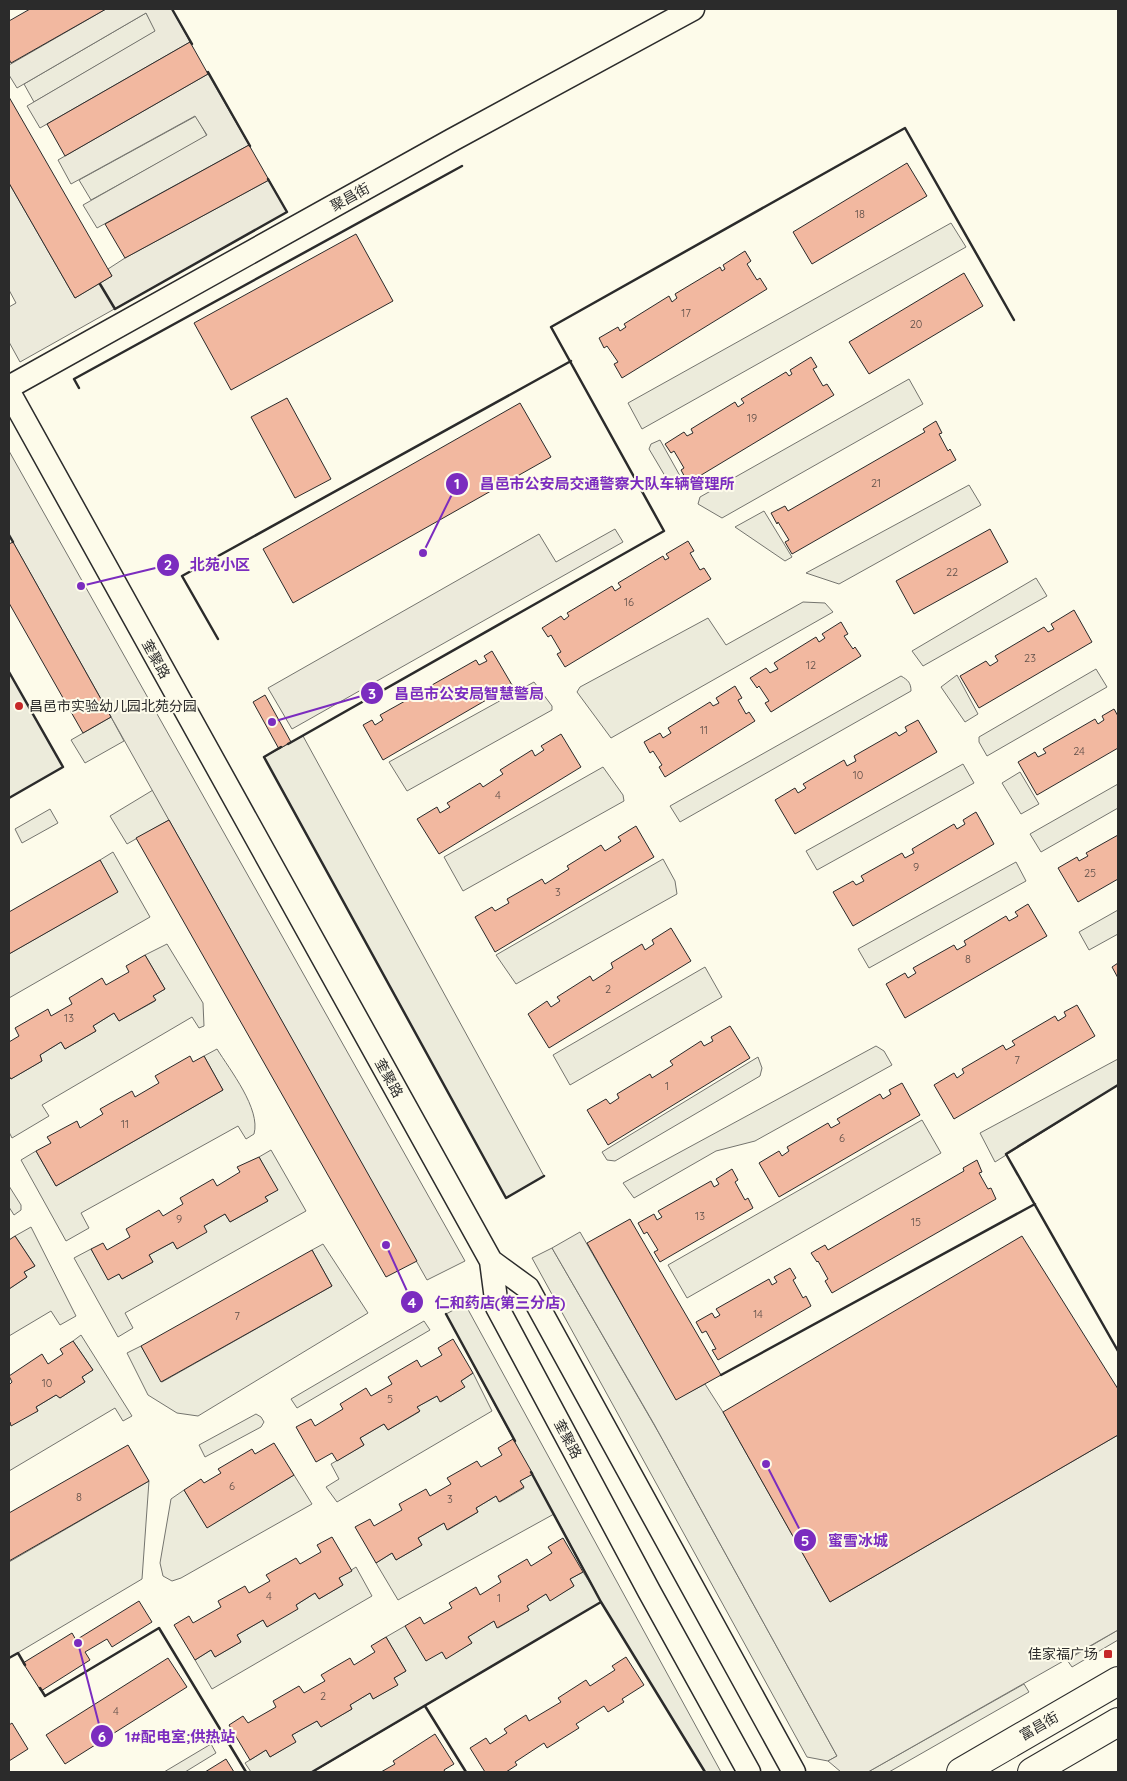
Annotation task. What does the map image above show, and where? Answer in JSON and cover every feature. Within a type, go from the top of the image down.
[{"type":"main road","name":"富昌街","points":[[960,1772],[1118,1680]]},
{"type":"main road","points":[[1032,1772],[1118,1722]]},
{"type":"street","name":"聚昌街","points":[[9,387],[452,140],[693,9]]},
{"type":"street","name":"奎聚路","points":[[9,392],[491,1261],[497,1307],[649,1591],[750,1772]]},
{"type":"street","points":[[491,1261],[528,1288],[794,1772]]},
{"type":"shaded area","points":[[106,9],[172,9],[190,42],[40,128],[27,106],[155,31],[146,13],[17,88],[9,75],[9,65]]},
{"type":"shaded area","points":[[146,13],[156,31],[34,102],[24,84]]},
{"type":"shaded area","points":[[208,74],[249,145],[97,228],[83,205],[207,135],[195,116],[71,184],[58,160]]},
{"type":"shaded area","points":[[196,116],[207,136],[91,200],[79,180]]},
{"type":"shaded area","points":[[269,180],[287,212],[20,362],[9,342],[9,307],[16,303],[9,290],[9,183],[75,298],[112,276],[108,269],[125,258]]},
{"type":"shaded area","points":[[951,223],[966,247],[642,429],[628,403]]},
{"type":"shaded area","points":[[909,379],[923,404],[722,518],[698,504],[700,497]]},
{"type":"shaded area","points":[[660,440],[684,483],[676,488],[668,481],[649,449],[651,444]]},
{"type":"shaded area","points":[[9,451],[465,1261],[427,1280],[9,535]]},
{"type":"shaded area","points":[[969,485],[981,505],[839,584],[806,573]]},
{"type":"shaded area","points":[[764,511],[792,557],[785,561],[735,527]]},
{"type":"shaded area","points":[[615,529],[623,542],[292,729],[268,688],[539,534],[556,562]]},
{"type":"shaded area","points":[[1036,578],[1047,596],[923,666],[912,651]]},
{"type":"shaded area","points":[[803,602],[825,603],[833,612],[611,738],[577,692],[580,687],[708,618],[726,645]]},
{"type":"shaded area","points":[[1096,669],[1107,687],[987,756],[979,742],[979,737]]},
{"type":"shaded area","name":"昌邑市实验幼儿园北苑分园","points":[[9,672],[63,767],[9,798]]},
{"type":"shaded area","points":[[957,675],[978,714],[965,722],[941,687]]},
{"type":"shaded area","points":[[901,676],[909,682],[911,691],[680,822],[670,806]]},
{"type":"shaded area","points":[[534,682],[552,706],[552,710],[407,791],[389,762]]},
{"type":"shaded area","points":[[111,717],[124,741],[85,763],[71,740]]},
{"type":"shaded area","points":[[303,736],[544,1176],[506,1198],[264,757]]},
{"type":"shaded area","points":[[963,764],[974,783],[817,870],[806,851]]},
{"type":"shaded area","points":[[603,767],[623,795],[624,801],[463,891],[444,857]]},
{"type":"shaded area","points":[[1020,772],[1039,804],[1021,814],[1002,783]]},
{"type":"shaded area","points":[[1118,784],[1118,808],[1041,852],[1030,834]]},
{"type":"shaded area","points":[[153,790],[169,820],[127,844],[110,816]]},
{"type":"shaded area","points":[[50,809],[58,823],[22,843],[15,829]]},
{"type":"shaded area","points":[[113,852],[150,917],[9,998],[9,954],[117,892],[100,860]]},
{"type":"shaded area","points":[[663,859],[675,881],[677,894],[516,984],[496,955]]},
{"type":"shaded area","points":[[1016,862],[1026,881],[869,968],[858,949]]},
{"type":"shaded area","points":[[1118,910],[1118,934],[1089,950],[1079,932]]},
{"type":"shaded area","points":[[167,944],[203,1003],[204,1026],[199,1028],[192,1017],[42,1105],[49,1116],[12,1138],[9,1132],[9,1076],[11,1079],[42,1061],[40,1055],[61,1042],[65,1049],[96,1031],[93,1026],[114,1013],[119,1021],[155,1001],[153,996],[165,989],[145,955]]},
{"type":"shaded area","points":[[705,967],[722,997],[570,1085],[553,1055]]},
{"type":"shaded area","points":[[876,1046],[884,1051],[892,1065],[755,1141],[716,1151],[634,1198],[623,1183]]},
{"type":"shaded area","points":[[217,1049],[249,1102],[255,1124],[254,1134],[246,1139],[238,1126],[81,1213],[89,1228],[66,1241],[21,1160],[36,1151],[56,1186],[223,1090],[204,1056]]},
{"type":"shaded area","points":[[758,1057],[762,1068],[760,1076],[615,1161],[607,1160],[602,1152]]},
{"type":"shaded area","points":[[1118,1059],[1118,1085],[995,1162],[980,1133]]},
{"type":"shaded area","points":[[922,1120],[941,1153],[687,1298],[668,1265]]},
{"type":"shaded area","points":[[271,1150],[306,1211],[125,1313],[133,1328],[118,1337],[74,1258],[91,1249],[108,1279],[119,1274],[122,1279],[153,1262],[149,1255],[173,1242],[177,1249],[204,1226],[225,1214],[230,1222],[268,1201],[265,1197],[277,1190],[259,1157]]},
{"type":"shaded area","points":[[9,1186],[21,1205],[21,1210],[14,1215],[9,1207]]},
{"type":"shaded area","points":[[31,1227],[76,1316],[60,1325],[51,1311],[9,1336],[9,1289],[27,1277],[24,1272],[35,1266],[15,1236]]},
{"type":"shaded area","points":[[580,1232],[676,1399],[705,1384],[723,1412],[830,1602],[1118,1435],[1118,1630],[868,1772],[841,1772],[828,1761],[837,1756],[654,1424],[552,1248]]},
{"type":"shaded area","points":[[323,1244],[368,1313],[198,1416],[177,1413],[148,1395],[127,1353],[141,1346],[162,1382],[332,1286],[312,1250]]},
{"type":"shaded area","points":[[552,1248],[660,1435],[837,1756],[828,1761],[807,1757],[532,1258]]},
{"type":"shaded area","points":[[465,1304],[721,1772],[705,1772],[601,1602],[313,1772],[251,1772],[245,1763],[266,1750],[270,1757],[295,1742],[292,1735],[317,1721],[321,1727],[352,1709],[350,1705],[370,1693],[373,1699],[397,1685],[394,1678],[406,1671],[386,1637],[405,1626],[442,1652],[446,1658],[472,1643],[468,1637],[494,1621],[498,1628],[529,1610],[527,1606],[546,1594],[550,1600],[574,1586],[570,1579],[583,1572],[596,1592],[554,1514],[398,1600],[376,1563],[392,1553],[396,1560],[422,1545],[418,1538],[444,1523],[448,1530],[478,1512],[476,1508],[496,1496],[500,1502],[524,1488],[520,1481],[532,1474],[446,1314]]},
{"type":"shaded area","points":[[424,1321],[430,1330],[297,1408],[291,1399]]},
{"type":"shaded area","points":[[81,1335],[132,1416],[123,1421],[115,1408],[9,1471],[9,1423],[38,1411],[36,1407],[56,1395],[60,1398],[85,1382],[82,1377],[93,1370],[73,1341]]},
{"type":"shaded area","points":[[473,1373],[492,1411],[337,1502],[326,1487],[339,1479],[331,1464],[364,1445],[360,1438],[384,1424],[388,1430],[419,1412],[417,1407],[437,1396],[441,1402],[464,1387],[461,1381]]},
{"type":"shaded area","points":[[256,1414],[264,1422],[261,1427],[205,1457],[199,1445]]},
{"type":"shaded area","points":[[294,1475],[312,1504],[181,1578],[172,1581],[163,1576],[160,1563],[171,1499],[184,1490],[207,1527]]},
{"type":"shaded area","points":[[149,1481],[142,1579],[9,1658],[9,1562]]},
{"type":"shaded area","points":[[356,1567],[372,1596],[212,1689],[195,1660],[211,1650],[215,1657],[241,1642],[237,1635],[263,1620],[267,1627],[315,1593],[319,1599],[343,1585],[339,1578]]},
{"type":"shaded area","points":[[1118,1630],[1118,1640],[1072,1667],[1067,1660]]},
{"type":"shaded area","points":[[1024,1684],[1029,1692],[889,1772],[868,1772]]},
{"type":"shaded area","points":[[211,1744],[216,1753],[185,1772],[164,1772]]},
{"type":"building","points":[[30,9],[106,9],[11,63],[9,59],[9,21]]},
{"type":"building","points":[[190,42],[208,74],[65,156],[47,124]]},
{"type":"building","points":[[9,97],[112,276],[75,298],[9,183]]},
{"type":"building","points":[[249,145],[269,180],[125,258],[105,224]]},
{"type":"building","points":[[907,163],[927,196],[812,264],[793,232]]},
{"type":"building","points":[[356,234],[393,301],[231,390],[194,323]]},
{"type":"building","points":[[745,251],[751,261],[747,264],[757,280],[760,278],[767,289],[622,378],[614,364],[618,362],[607,346],[604,348],[599,338],[618,327],[620,331],[626,327],[624,324],[669,296],[672,302],[677,298],[675,294],[720,267],[722,271],[725,269],[723,265]]},
{"type":"building","points":[[964,273],[983,306],[869,374],[849,342]]},
{"type":"building","points":[[811,357],[817,367],[813,369],[823,386],[827,384],[834,395],[688,483],[681,470],[684,468],[674,451],[671,453],[665,444],[684,432],[687,436],[693,433],[691,429],[735,402],[738,407],[744,403],[741,399],[786,372],[789,376],[792,374],[790,370]]},
{"type":"building","points":[[287,398],[331,479],[295,498],[251,417]]},
{"type":"building","points":[[520,403],[551,457],[293,603],[263,549]]},
{"type":"building","points":[[936,421],[942,433],[939,434],[948,451],[950,449],[956,460],[792,554],[785,542],[789,540],[771,513],[785,506],[788,511],[925,432],[923,429]]},
{"type":"building","points":[[990,529],[1008,562],[914,614],[896,581]]},
{"type":"building","points":[[688,541],[694,551],[690,553],[700,570],[704,568],[711,579],[565,667],[557,654],[561,652],[551,635],[548,637],[542,628],[561,616],[564,620],[569,616],[567,613],[612,586],[615,591],[621,587],[618,583],[663,556],[665,560],[669,558],[666,554]]},
{"type":"building","points":[[13,542],[111,717],[83,733],[9,603],[9,544]]},
{"type":"building","points":[[1074,610],[1092,642],[979,708],[960,676],[986,661],[990,666],[998,661],[995,656],[1044,627],[1048,632],[1054,629],[1051,624]]},
{"type":"building","points":[[841,622],[848,634],[844,636],[853,649],[855,647],[861,656],[771,712],[765,703],[769,701],[759,686],[757,688],[750,678],[766,668],[770,673],[778,669],[774,663],[816,637],[819,642],[825,638],[822,634]]},
{"type":"building","points":[[492,651],[512,685],[383,760],[363,725],[372,720],[375,725],[383,720],[380,715],[423,691],[425,694],[435,689],[432,685],[476,660],[479,665],[487,661],[484,656]]},
{"type":"building","points":[[735,686],[742,698],[738,700],[746,714],[749,712],[755,721],[665,777],[659,767],[662,765],[653,751],[650,753],[644,742],[660,733],[663,738],[671,733],[668,728],[710,702],[713,706],[719,703],[716,698]]},
{"type":"building","points":[[265,695],[291,742],[279,749],[253,702]]},
{"type":"building","points":[[1114,709],[1118,716],[1118,748],[1037,795],[1018,762],[1035,752],[1038,757],[1046,753],[1043,749],[1095,719],[1098,724],[1104,720],[1102,716]]},
{"type":"building","points":[[918,720],[937,752],[795,834],[775,800],[795,788],[798,793],[806,788],[803,784],[844,760],[847,766],[856,761],[854,756],[896,732],[899,736],[907,731],[905,727]]},
{"type":"building","points":[[561,734],[581,767],[439,854],[417,819],[437,807],[440,813],[450,807],[447,803],[480,783],[483,787],[503,774],[500,770],[532,750],[535,756],[544,750],[541,746]]},
{"type":"building","points":[[976,812],[994,844],[853,926],[833,892],[853,881],[856,885],[864,881],[861,876],[902,853],[905,858],[914,853],[912,849],[954,824],[957,829],[965,824],[963,820]]},
{"type":"building","points":[[169,820],[417,1261],[386,1277],[136,838]]},
{"type":"building","points":[[636,826],[654,857],[495,952],[475,917],[492,907],[495,911],[509,903],[507,899],[542,879],[545,884],[569,869],[567,866],[601,845],[605,851],[621,841],[618,837]]},
{"type":"building","points":[[1118,835],[1118,879],[1078,902],[1058,868],[1077,857],[1079,861],[1088,856],[1086,853]]},
{"type":"building","points":[[100,860],[118,892],[9,954],[9,912]]},
{"type":"building","points":[[1028,904],[1047,936],[905,1018],[886,984],[905,973],[908,978],[916,973],[913,968],[954,945],[957,950],[966,945],[964,941],[1006,916],[1009,921],[1018,916],[1015,912]]},
{"type":"building","points":[[671,928],[691,961],[549,1048],[528,1014],[547,1001],[551,1007],[560,1001],[557,997],[590,976],[593,981],[613,968],[611,963],[642,944],[645,950],[654,944],[652,940]]},
{"type":"building","points":[[145,955],[165,989],[153,996],[156,1000],[119,1021],[114,1013],[93,1026],[96,1031],[65,1049],[61,1042],[40,1055],[42,1061],[11,1079],[9,1076],[9,1042],[19,1036],[15,1028],[48,1009],[51,1016],[72,1004],[69,998],[102,978],[106,985],[129,972],[126,966]]},
{"type":"building","points":[[1118,963],[1118,978],[1112,967]]},
{"type":"building","points":[[1077,1005],[1095,1036],[954,1119],[934,1085],[954,1073],[957,1078],[964,1073],[962,1069],[1003,1045],[1006,1050],[1015,1045],[1012,1041],[1055,1016],[1058,1021],[1066,1016],[1064,1012]]},
{"type":"building","points":[[730,1026],[750,1058],[608,1145],[587,1110],[606,1099],[610,1104],[619,1098],[617,1094],[650,1074],[652,1078],[673,1065],[670,1061],[701,1041],[704,1046],[713,1041],[711,1037]]},
{"type":"building","points":[[190,1056],[193,1062],[204,1056],[223,1090],[56,1186],[36,1151],[51,1143],[47,1137],[77,1121],[80,1128],[103,1114],[100,1109],[132,1091],[135,1097],[159,1083],[155,1076]]},
{"type":"building","points":[[902,1083],[920,1115],[779,1197],[759,1163],[779,1151],[782,1156],[789,1151],[787,1147],[828,1123],[831,1128],[840,1123],[837,1119],[880,1094],[883,1099],[891,1094],[889,1090]]},
{"type":"building","points":[[259,1157],[278,1190],[265,1197],[268,1201],[230,1222],[225,1214],[204,1226],[207,1232],[177,1249],[173,1242],[149,1255],[153,1262],[122,1279],[119,1274],[108,1280],[91,1249],[103,1243],[107,1250],[130,1237],[126,1229],[159,1210],[163,1216],[183,1204],[180,1198],[213,1179],[217,1186],[240,1172],[237,1167]]},
{"type":"building","points":[[977,1160],[982,1172],[979,1173],[988,1189],[991,1188],[996,1199],[832,1293],[825,1281],[828,1279],[811,1253],[825,1245],[828,1250],[964,1171],[963,1168]]},
{"type":"building","points":[[732,1169],[738,1180],[735,1182],[745,1200],[748,1198],[753,1208],[660,1262],[654,1252],[658,1250],[647,1232],[644,1234],[638,1223],[654,1214],[657,1220],[662,1217],[658,1211],[711,1181],[714,1187],[719,1184],[716,1179]]},
{"type":"building","points":[[630,1219],[721,1375],[676,1400],[587,1243]]},
{"type":"building","points":[[15,1236],[35,1266],[24,1272],[27,1277],[9,1289],[9,1240]]},
{"type":"building","points":[[1022,1236],[1118,1389],[1118,1435],[830,1602],[723,1412]]},
{"type":"building","points":[[312,1250],[332,1286],[161,1382],[141,1346]]},
{"type":"building","points":[[790,1268],[796,1278],[793,1280],[803,1298],[806,1296],[811,1306],[718,1360],[712,1350],[716,1349],[706,1331],[702,1333],[696,1322],[712,1313],[715,1318],[720,1315],[716,1309],[769,1279],[772,1285],[777,1282],[774,1277]]},
{"type":"building","points":[[453,1339],[473,1373],[461,1381],[465,1387],[440,1402],[437,1396],[417,1407],[420,1411],[388,1430],[384,1424],[360,1438],[364,1445],[337,1461],[332,1453],[316,1462],[296,1427],[311,1419],[315,1426],[343,1409],[340,1404],[366,1388],[371,1396],[392,1384],[388,1377],[417,1360],[421,1367],[442,1355],[438,1348]]},
{"type":"building","points":[[73,1341],[93,1370],[82,1377],[85,1382],[60,1398],[56,1395],[36,1407],[38,1411],[11,1426],[9,1423],[9,1385],[12,1382],[9,1376],[42,1354],[48,1364],[63,1354],[60,1349]]},
{"type":"building","points":[[513,1439],[533,1474],[520,1481],[524,1487],[499,1502],[496,1496],[476,1508],[478,1512],[447,1530],[444,1523],[418,1538],[422,1545],[396,1560],[392,1553],[376,1563],[355,1527],[370,1519],[374,1526],[402,1510],[399,1504],[426,1489],[430,1496],[451,1484],[447,1478],[477,1461],[481,1467],[502,1455],[498,1448]]},
{"type":"building","points":[[274,1443],[294,1475],[207,1528],[184,1490],[201,1479],[204,1483],[221,1473],[218,1469],[252,1449],[255,1454]]},
{"type":"building","points":[[128,1445],[149,1481],[9,1561],[9,1513]]},
{"type":"building","points":[[332,1537],[352,1571],[339,1578],[343,1585],[319,1599],[315,1593],[296,1605],[298,1609],[267,1627],[263,1620],[237,1635],[241,1642],[215,1657],[211,1650],[195,1660],[174,1625],[189,1616],[193,1623],[221,1607],[218,1601],[245,1586],[249,1593],[270,1581],[266,1575],[296,1558],[300,1564],[321,1552],[317,1545]]},
{"type":"building","points":[[563,1538],[583,1572],[570,1579],[574,1586],[550,1601],[546,1594],[527,1606],[529,1610],[497,1628],[494,1621],[468,1637],[472,1643],[446,1659],[442,1652],[426,1661],[405,1626],[420,1617],[424,1624],[452,1608],[449,1603],[476,1587],[480,1595],[501,1582],[498,1576],[527,1559],[531,1566],[552,1553],[548,1547]]},
{"type":"building","points":[[139,1601],[152,1622],[112,1647],[107,1639],[85,1652],[90,1660],[41,1691],[23,1663],[72,1633],[76,1640]]},
{"type":"building","points":[[386,1637],[406,1671],[394,1678],[398,1685],[373,1699],[370,1693],[350,1705],[352,1709],[321,1727],[317,1721],[292,1735],[296,1742],[270,1757],[266,1750],[250,1760],[229,1725],[243,1716],[248,1723],[276,1707],[273,1701],[299,1686],[304,1693],[325,1681],[321,1675],[350,1658],[354,1665],[375,1652],[371,1646]]},
{"type":"building","points":[[626,1657],[644,1685],[622,1699],[624,1702],[608,1712],[604,1706],[576,1724],[579,1728],[547,1748],[544,1743],[515,1762],[517,1765],[506,1772],[485,1772],[470,1748],[486,1738],[490,1744],[507,1733],[504,1729],[526,1715],[529,1721],[561,1702],[558,1698],[586,1680],[590,1686],[615,1670],[612,1666]]},
{"type":"building","points":[[168,1658],[187,1687],[65,1764],[46,1735]]},
{"type":"building","points":[[12,1723],[28,1749],[9,1761],[9,1725]]},
{"type":"building","points":[[435,1734],[454,1764],[444,1770],[445,1772],[381,1772],[395,1764],[393,1761]]},
{"type":"building","points":[[226,1759],[234,1772],[205,1772]]},
{"type":"wall","points":[[172,9],[192,44]]},
{"type":"wall","points":[[208,72],[250,146]]},
{"type":"wall","points":[[288,744],[664,531],[551,327],[905,128],[1014,320]]},
{"type":"wall","points":[[79,388],[74,379],[462,166]]},
{"type":"wall","points":[[100,284],[115,309],[287,212],[268,179]]},
{"type":"wall","points":[[218,639],[182,576],[571,361]]},
{"type":"wall","points":[[9,535],[13,542]]},
{"type":"wall","points":[[9,672],[63,767],[9,798]]},
{"type":"wall","points":[[281,747],[264,757],[506,1198],[544,1176]]},
{"type":"wall","points":[[1118,1085],[1006,1154],[1118,1351]]},
{"type":"wall","points":[[721,1375],[1035,1204]]},
{"type":"wall","points":[[446,1314],[515,1441]]},
{"type":"wall","points":[[531,1472],[601,1602],[705,1772]]},
{"type":"wall","points":[[312,1772],[601,1602]]},
{"type":"wall","points":[[40,1688],[45,1696],[159,1628],[246,1772]]},
{"type":"wall","points":[[9,1658],[18,1653],[25,1665]]},
{"type":"wall","points":[[425,1706],[466,1772]]},
{"type":"place","name":"昌邑市公安局交通警察大队车辆管理所","points":[[423,553]]},
{"type":"place","name":"北苑小区","points":[[81,586]]},
{"type":"place","name":"昌邑市实验幼儿园北苑分园","points":[[19,706]]},
{"type":"place","name":"昌邑市公安局智慧警局","points":[[272,722]]},
{"type":"place","name":"仁和药店(第三分店)","points":[[386,1245]]},
{"type":"place","name":"蜜雪冰城","points":[[766,1464]]},
{"type":"place","name":"1#配电室;供热站","points":[[78,1643]]},
{"type":"place","name":"佳家福广场","points":[[1108,1654]]}]
